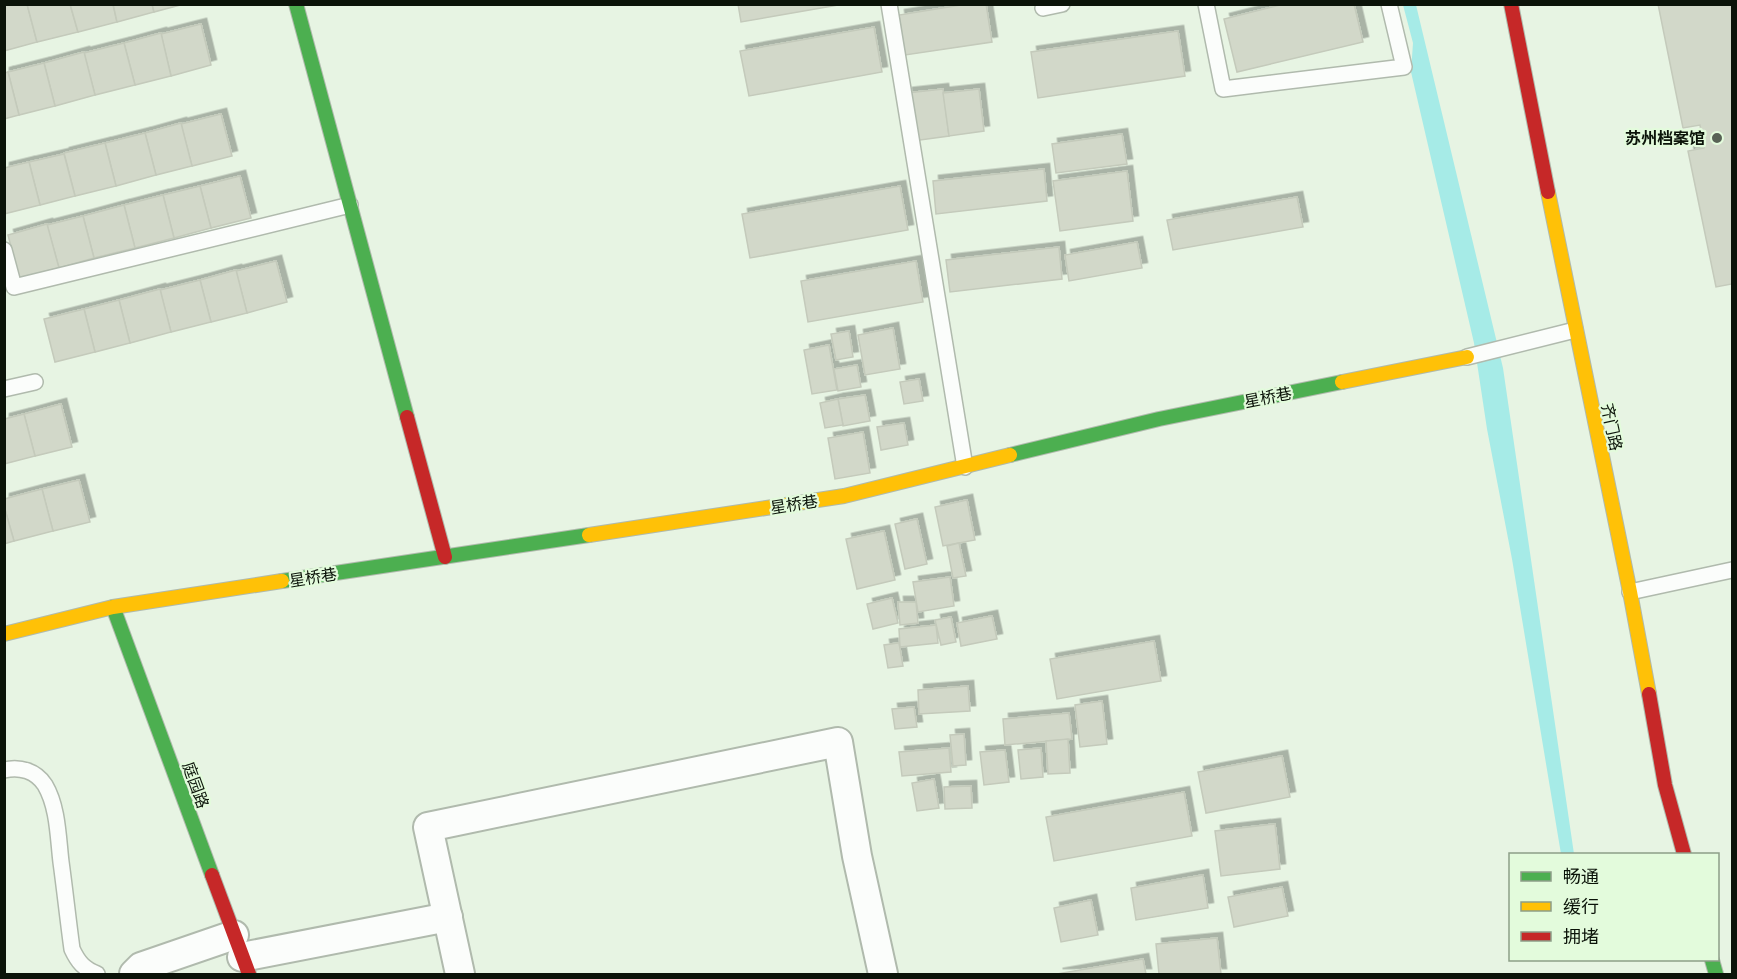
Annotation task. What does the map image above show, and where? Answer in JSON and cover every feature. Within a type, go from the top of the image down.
[{"type":"street","points":[[296,4],[445,557]]},
{"type":"street","name":"齐门路","points":[[1511,4],[1575,330],[1630,592],[1665,785],[1683,853]]},
{"type":"street","name":"星桥巷","points":[[4,634],[113,607],[844,496],[1159,419],[1467,357]]},
{"type":"street","name":"庭园路","points":[[113,607],[242,955]]},
{"type":"street","points":[[459,975],[428,827],[838,742],[857,856],[883,975]]},
{"type":"street","points":[[132,972],[242,955],[448,917]]},
{"type":"lane","points":[[889,4],[965,467]]},
{"type":"lane","points":[[1043,8],[1062,4]]},
{"type":"lane","points":[[1206,4],[1223,89],[1404,67],[1389,4]]},
{"type":"lane","points":[[4,250],[14,287],[350,205]]},
{"type":"lane","name":"星桥巷","points":[[1467,357],[1575,330]]},
{"type":"lane","points":[[4,389],[35,382]]},
{"type":"lane","points":[[1630,592],[1732,570]]},
{"type":"lane","points":[[4,770],[24,769],[36,775],[50,795],[56,817],[72,949],[77,960],[97,975]]},
{"type":"water","points":[[1403,5],[1416,5],[1503,368],[1574,853],[1561,853],[1474,343],[1411,72],[1413,43]]},
{"type":"building","points":[[27,4],[37,42],[4,51],[4,5]]},
{"type":"building","points":[[27,4],[70,4],[78,32],[37,42]]},
{"type":"building","points":[[70,4],[113,4],[117,22],[78,32]]},
{"type":"building","points":[[113,4],[152,4],[154,12],[117,22]]},
{"type":"building","points":[[152,4],[184,4],[154,12]]},
{"type":"building","points":[[738,4],[844,4],[741,22]]},
{"type":"building","points":[[967,4],[986,4],[992,42],[905,55],[899,15]]},
{"type":"building","points":[[1284,4],[1354,4],[1363,42],[1237,72],[1224,19]]},
{"type":"building","name":"苏州档案馆","points":[[1658,4],[1732,4],[1732,284],[1716,287],[1688,151],[1704,148],[1700,125],[1683,128]]},
{"type":"building","points":[[201,24],[211,65],[171,76],[161,34]]},
{"type":"building","points":[[874,27],[882,72],[749,96],[740,51]]},
{"type":"building","points":[[1178,31],[1185,76],[1038,98],[1031,52]]},
{"type":"building","points":[[161,33],[171,76],[135,85],[124,43]]},
{"type":"building","points":[[124,43],[135,85],[95,95],[84,53]]},
{"type":"building","points":[[84,52],[95,95],[55,106],[44,63]]},
{"type":"building","points":[[44,63],[55,106],[19,115],[8,72]]},
{"type":"building","points":[[8,72],[19,115],[4,119],[4,73]]},
{"type":"building","points":[[943,89],[949,136],[913,141],[907,93]]},
{"type":"building","points":[[979,89],[984,131],[949,136],[943,93]]},
{"type":"building","points":[[221,114],[232,156],[192,166],[181,124]]},
{"type":"building","points":[[181,123],[192,166],[156,175],[145,133]]},
{"type":"building","points":[[145,133],[156,175],[116,186],[105,143]]},
{"type":"building","points":[[1122,134],[1127,164],[1056,173],[1052,144]]},
{"type":"building","points":[[105,143],[116,186],[75,196],[64,153]]},
{"type":"building","points":[[64,154],[75,196],[40,205],[29,162]]},
{"type":"building","points":[[29,162],[40,205],[4,214],[4,168]]},
{"type":"building","points":[[1044,169],[1047,201],[936,214],[933,181]]},
{"type":"building","points":[[1127,171],[1133,221],[1060,231],[1053,181]]},
{"type":"building","points":[[240,176],[251,218],[211,228],[200,186]]},
{"type":"building","points":[[200,186],[211,228],[174,238],[163,195]]},
{"type":"building","points":[[900,186],[908,230],[750,258],[742,214]]},
{"type":"building","points":[[163,195],[174,238],[135,248],[124,205]]},
{"type":"building","points":[[1297,197],[1303,227],[1173,250],[1167,220]]},
{"type":"building","points":[[124,205],[135,248],[94,258],[83,216]]},
{"type":"building","points":[[83,216],[94,258],[59,268],[47,225]]},
{"type":"building","points":[[47,224],[59,268],[19,278],[8,235]]},
{"type":"building","points":[[1137,242],[1142,268],[1069,281],[1065,255]]},
{"type":"building","points":[[1059,247],[1062,279],[950,292],[946,260]]},
{"type":"building","points":[[276,261],[287,302],[247,313],[236,271]]},
{"type":"building","points":[[916,261],[923,302],[808,322],[801,281]]},
{"type":"building","points":[[236,270],[247,313],[211,322],[200,280]]},
{"type":"building","points":[[200,280],[211,322],[171,332],[160,290]]},
{"type":"building","points":[[160,289],[171,332],[130,343],[119,300]]},
{"type":"building","points":[[119,300],[130,343],[95,352],[84,309]]},
{"type":"building","points":[[84,309],[95,352],[55,362],[44,319]]},
{"type":"building","points":[[893,328],[900,369],[865,375],[858,335]]},
{"type":"building","points":[[849,331],[853,357],[836,360],[831,334]]},
{"type":"building","points":[[829,345],[837,390],[812,394],[804,350]]},
{"type":"building","points":[[857,365],[861,387],[838,391],[834,369]]},
{"type":"building","points":[[919,379],[923,401],[904,404],[900,382]]},
{"type":"building","points":[[865,395],[870,421],[843,426],[838,399]]},
{"type":"building","points":[[838,399],[843,425],[825,428],[820,403]]},
{"type":"building","points":[[61,404],[72,447],[35,456],[24,414]]},
{"type":"building","points":[[24,414],[35,456],[4,464],[4,419]]},
{"type":"building","points":[[904,423],[908,445],[881,450],[877,427]]},
{"type":"building","points":[[863,432],[870,473],[835,479],[828,438]]},
{"type":"building","points":[[79,480],[90,522],[53,531],[42,489]]},
{"type":"building","points":[[42,489],[53,531],[14,541],[4,499]]},
{"type":"building","points":[[967,500],[975,540],[943,546],[935,507]]},
{"type":"building","points":[[4,506],[14,541],[4,544]]},
{"type":"building","points":[[917,519],[927,564],[905,569],[895,524]]},
{"type":"building","points":[[884,531],[895,580],[857,589],[846,539]]},
{"type":"building","points":[[959,543],[966,576],[953,578],[947,546]]},
{"type":"building","points":[[950,577],[954,606],[918,612],[913,582]]},
{"type":"building","points":[[892,598],[898,623],[873,629],[867,604]]},
{"type":"building","points":[[898,602],[916,602],[918,623],[900,625]]},
{"type":"building","points":[[992,616],[997,639],[961,646],[957,623]]},
{"type":"building","points":[[951,617],[956,642],[941,645],[935,620]]},
{"type":"building","points":[[936,625],[938,643],[900,647],[899,629]]},
{"type":"building","points":[[1154,641],[1161,681],[1057,699],[1050,659]]},
{"type":"building","points":[[899,643],[903,666],[888,668],[884,645]]},
{"type":"building","points":[[968,686],[970,711],[919,714],[918,690]]},
{"type":"building","points":[[1102,701],[1107,744],[1080,747],[1075,705]]},
{"type":"building","points":[[914,707],[917,727],[895,729],[892,709]]},
{"type":"building","points":[[1069,713],[1072,739],[1005,745],[1003,719]]},
{"type":"building","points":[[964,734],[966,765],[953,766],[950,735]]},
{"type":"building","points":[[1068,739],[1070,773],[1048,774],[1046,741]]},
{"type":"building","points":[[949,748],[951,772],[902,776],[899,752]]},
{"type":"building","points":[[1041,748],[1043,777],[1021,779],[1018,750]]},
{"type":"building","points":[[1005,750],[1009,782],[984,785],[980,752]]},
{"type":"building","points":[[1282,756],[1290,797],[1206,813],[1198,772]]},
{"type":"building","points":[[934,779],[939,808],[917,811],[912,783]]},
{"type":"building","points":[[971,786],[972,808],[945,809],[944,787]]},
{"type":"building","points":[[1184,792],[1192,836],[1054,861],[1046,817]]},
{"type":"building","points":[[1275,824],[1280,869],[1221,876],[1215,831]]},
{"type":"building","points":[[1203,875],[1208,908],[1136,920],[1131,888]]},
{"type":"building","points":[[1282,887],[1288,916],[1234,927],[1228,897]]},
{"type":"building","points":[[1091,900],[1098,935],[1061,942],[1054,908]]},
{"type":"building","points":[[1217,938],[1221,974],[1159,974],[1156,944]]},
{"type":"building","points":[[1143,959],[1146,974],[1057,974]]},
{"type":"traffic: fast","points":[[296,4],[407,417]]},
{"type":"traffic: fast","points":[[1010,455],[1159,419],[1342,382]]},
{"type":"traffic: fast","points":[[282,581],[589,535]]},
{"type":"traffic: fast","points":[[113,607],[212,875]]},
{"type":"traffic: fast","points":[[1712,961],[1716,974]]},
{"type":"traffic: slow","points":[[1548,192],[1649,694]]},
{"type":"traffic: slow","points":[[1342,382],[1467,357]]},
{"type":"traffic: slow","points":[[589,535],[844,496],[1010,455]]},
{"type":"traffic: slow","points":[[4,634],[113,607],[282,581]]},
{"type":"traffic: jam","points":[[1511,4],[1548,192]]},
{"type":"traffic: jam","points":[[407,417],[445,557]]},
{"type":"traffic: jam","points":[[1649,694],[1665,785],[1684,853]]},
{"type":"traffic: jam","points":[[212,875],[249,974]]},
{"type":"place","name":"苏州档案馆","points":[[1717,138]]}]
